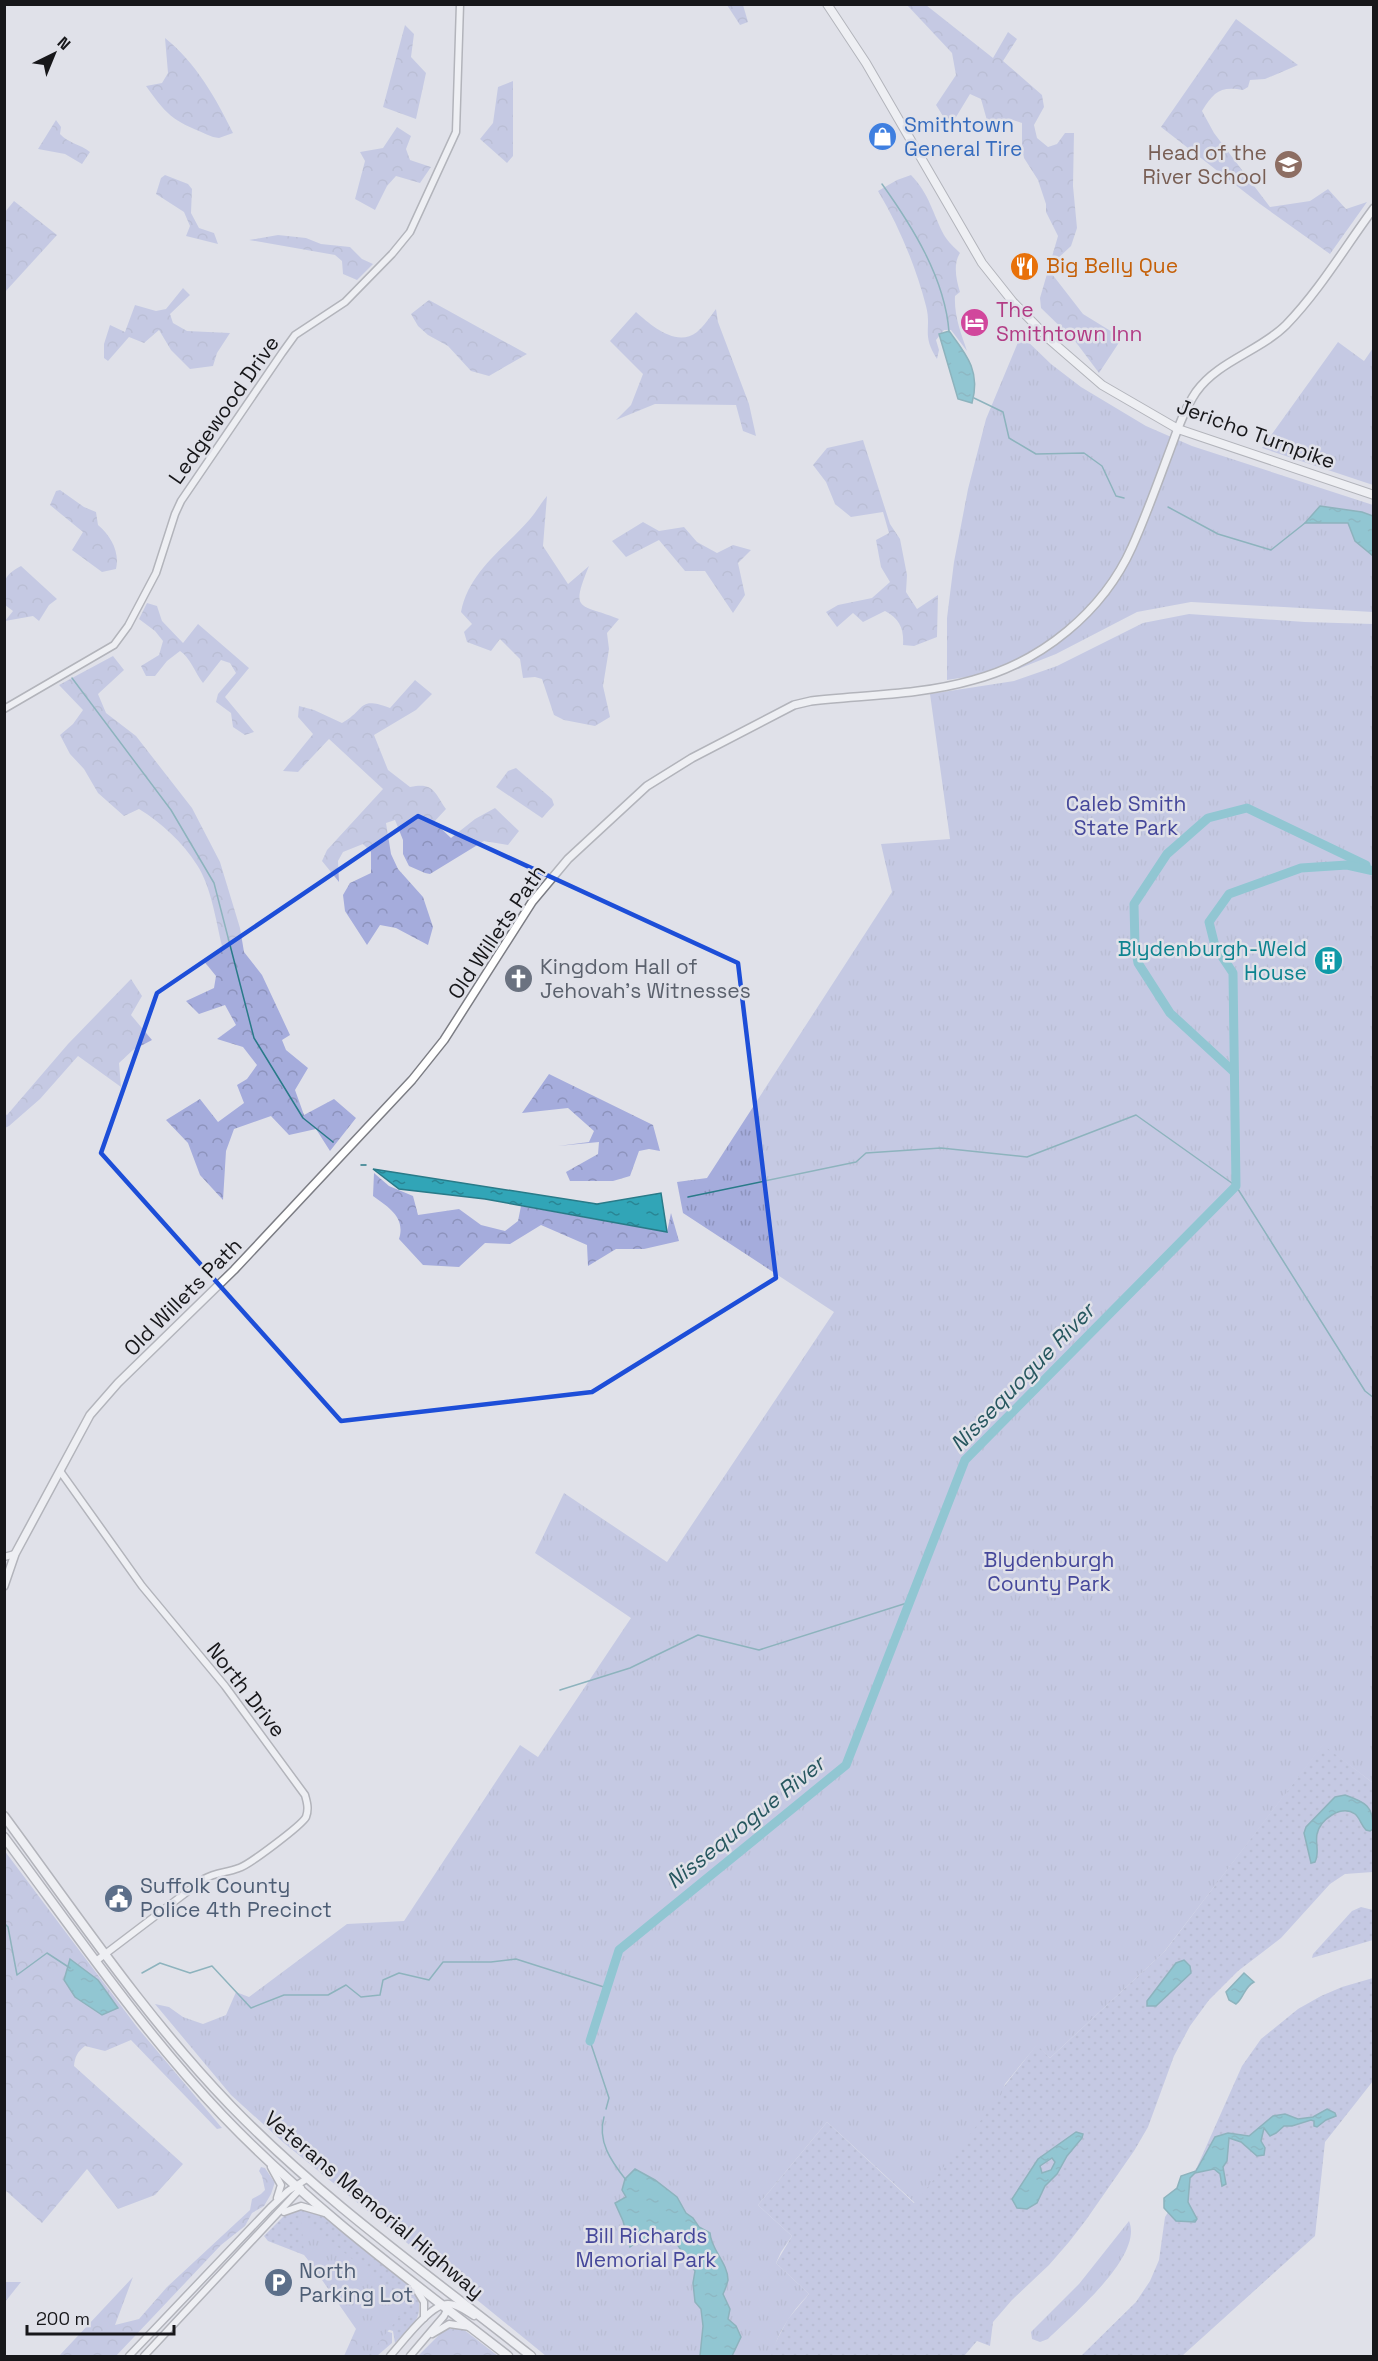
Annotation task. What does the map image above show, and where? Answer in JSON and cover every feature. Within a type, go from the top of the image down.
[{"type":"highway","name":"Veterans Memorial Highway","points":[[4,1816],[160,2026],[201,2074],[308,2178],[531,2356]]},
{"type":"highway","name":"Veterans Memorial Highway","points":[[4,1837],[177,2065],[219,2112],[266,2159],[328,2214],[508,2356]]},
{"type":"main road","name":"Jericho Turnpike","points":[[827,4],[866,63],[970,245],[1013,302],[1050,340],[1102,385],[1178,429],[1374,495]]},
{"type":"main road","name":"Old Willets Path","points":[[4,1586],[15,1554],[90,1415],[234,1270],[413,1079],[444,1040],[532,902],[568,859],[647,786],[692,758],[794,705],[811,701],[942,687],[971,681],[1020,663],[1056,640],[1090,609],[1119,571],[1131,548],[1178,429],[1197,390],[1213,375],[1286,326],[1374,208]]},
{"type":"street","name":"Ledgewood Drive","points":[[4,709],[114,645],[128,626],[156,573],[181,501],[282,353],[296,335],[345,302],[410,232],[456,132],[460,4]]},
{"type":"street","name":"North Drive","points":[[60,1471],[142,1587],[225,1686],[305,1795],[308,1810],[303,1822],[245,1866],[213,1874],[96,1961]]},
{"type":"street","points":[[4,1557],[15,1554]]},
{"type":"street","points":[[129,2356],[279,2197],[281,2187],[279,2180],[266,2159]]},
{"type":"street","points":[[139,2346],[145,2355],[278,2215],[308,2178]]},
{"type":"street","points":[[270,2208],[298,2188]]},
{"type":"street","points":[[278,2215],[301,2206],[328,2214]]},
{"type":"street","points":[[408,2278],[423,2299],[423,2319]]},
{"type":"street","points":[[410,2356],[421,2344],[446,2306],[448,2291]]},
{"type":"street","points":[[390,2356],[423,2319],[446,2306]]},
{"type":"street","points":[[446,2306],[495,2328]]},
{"type":"street","points":[[421,2344],[446,2325],[471,2328]]},
{"type":"highlighted area","points":[[418,816],[738,963],[776,1278],[592,1392],[341,1421],[101,1153],[157,993]]},
{"type":"green space","points":[[727,5],[743,5],[748,22],[740,25]]},
{"type":"green space","points":[[907,5],[926,5],[993,58],[1008,32],[1017,39],[1003,61],[1042,95],[1044,107],[1034,125],[1037,138],[1048,147],[1057,144],[1065,133],[1074,133],[1073,186],[1077,228],[1071,246],[1053,263],[1052,274],[1083,314],[1122,338],[1099,373],[1075,341],[1041,308],[1040,298],[1058,236],[1046,212],[1046,204],[1038,180],[1024,158],[1022,123],[1010,119],[997,129],[988,124],[981,99],[970,94],[950,127],[936,105],[956,75],[952,53]]},
{"type":"green space","points":[[1236,19],[1298,65],[1265,79],[1250,80],[1248,87],[1243,90],[1229,89],[1218,92],[1202,111],[1214,133],[1270,207],[1310,201],[1328,189],[1346,209],[1367,202],[1330,254],[1260,204],[1161,127]]},
{"type":"green space","points":[[405,25],[414,34],[411,57],[426,73],[416,119],[383,107]]},
{"type":"green space","points":[[165,38],[196,70],[220,107],[233,133],[219,138],[213,137],[181,123],[161,106],[146,86],[162,83],[168,73]]},
{"type":"green space","points":[[513,81],[513,156],[507,163],[480,139],[493,123],[498,87]]},
{"type":"green space","points":[[56,120],[61,127],[60,134],[63,137],[90,152],[82,164],[65,154],[38,149]]},
{"type":"green space","points":[[397,127],[411,136],[406,149],[410,160],[431,167],[420,183],[396,176],[387,186],[375,210],[355,199],[365,161],[360,152],[383,148]]},
{"type":"green space","points":[[165,175],[188,184],[192,189],[191,213],[199,228],[214,233],[218,244],[186,236],[190,226],[184,212],[156,194],[161,178]]},
{"type":"green space","points":[[911,175],[926,196],[944,235],[960,253],[956,277],[960,292],[955,296],[955,303],[958,324],[967,351],[951,330],[944,330],[936,340],[939,350],[937,359],[929,343],[928,314],[917,276],[900,232],[878,191]]},
{"type":"green space","points":[[14,201],[57,235],[5,292],[5,212]]},
{"type":"green space","points":[[278,235],[306,238],[321,244],[350,247],[362,259],[373,264],[357,280],[343,274],[342,261],[335,255],[249,240]]},
{"type":"green space","points":[[183,288],[190,295],[170,314],[173,323],[187,331],[230,333],[217,353],[213,366],[190,369],[171,350],[159,330],[144,343],[129,337],[108,361],[104,358],[104,344],[110,325],[125,332],[135,305],[156,311],[166,309]]},
{"type":"green space","points":[[429,300],[527,354],[489,376],[471,371],[448,346],[428,335],[418,326],[411,314]]},
{"type":"green space","points":[[716,309],[718,322],[749,404],[756,436],[743,431],[736,405],[655,404],[616,420],[631,405],[643,374],[610,341],[636,312],[664,333],[681,337],[697,332]]},
{"type":"green space","points":[[1021,335],[1051,364],[1081,387],[1146,426],[1192,446],[1373,505],[1373,612],[1191,602],[1137,612],[1056,654],[1018,669],[947,680],[947,618],[954,562],[968,489],[986,419]]},
{"type":"green space","points":[[1338,342],[1364,361],[1373,348],[1373,485],[1262,448]]},
{"type":"green space","points":[[863,440],[890,524],[900,539],[907,575],[906,592],[917,609],[938,595],[937,637],[914,646],[903,645],[900,625],[885,611],[863,622],[853,613],[837,627],[826,612],[838,605],[872,598],[890,582],[881,567],[876,540],[889,533],[883,512],[851,517],[835,504],[826,482],[813,465],[827,448]]},
{"type":"green space","points":[[60,490],[84,507],[96,512],[98,525],[107,534],[117,556],[116,569],[102,572],[72,550],[83,532],[50,505],[56,491]]},
{"type":"green space","points":[[547,496],[543,546],[568,584],[589,566],[580,592],[582,604],[619,619],[607,633],[609,649],[603,686],[610,717],[595,726],[564,720],[554,715],[542,679],[523,678],[520,659],[500,639],[491,651],[467,642],[464,632],[472,624],[461,612],[472,584],[489,561],[530,519]]},
{"type":"green space","points":[[643,522],[659,531],[684,527],[697,542],[717,553],[733,545],[751,550],[738,563],[745,595],[733,613],[705,571],[685,571],[659,540],[626,557],[612,541]]},
{"type":"green space","points":[[21,566],[57,599],[49,605],[39,621],[33,616],[5,621],[13,611],[5,605],[6,578]]},
{"type":"green space","points":[[147,603],[157,606],[162,621],[183,643],[198,624],[249,668],[225,697],[254,732],[245,735],[233,727],[231,713],[216,702],[218,694],[236,673],[230,663],[221,660],[203,683],[187,657],[180,651],[167,661],[155,676],[146,676],[141,666],[159,655],[163,641],[155,631],[139,619]]},
{"type":"green space","name":"Blydenburgh County Park","points":[[1189,614],[1373,624],[1373,1783],[1323,1745],[1164,1952],[1050,2058],[1037,2045],[1005,2084],[1001,2095],[915,2203],[827,2122],[758,2205],[792,2236],[776,2263],[809,2294],[786,2323],[771,2356],[546,2356],[284,2143],[231,2095],[155,2004],[169,2007],[183,2017],[203,2024],[226,2015],[236,1992],[249,1997],[347,1924],[404,1921],[520,1745],[538,1757],[631,1618],[535,1553],[564,1493],[667,1562],[834,1312],[683,1213],[677,1182],[707,1178],[892,892],[881,844],[950,839],[930,694],[1014,681],[1057,666],[1143,623]]},
{"type":"green space","points":[[113,656],[124,670],[98,694],[106,713],[136,736],[192,808],[220,862],[240,928],[244,952],[262,975],[290,1035],[282,1040],[286,1050],[308,1068],[295,1090],[304,1115],[334,1099],[356,1118],[330,1151],[316,1129],[289,1135],[271,1116],[234,1129],[226,1151],[223,1200],[200,1175],[188,1143],[166,1120],[200,1099],[218,1122],[244,1103],[237,1085],[247,1079],[257,1065],[243,1047],[217,1039],[236,1025],[225,1005],[199,1014],[186,1001],[214,988],[216,976],[203,960],[222,946],[206,883],[191,857],[163,827],[139,809],[124,816],[98,793],[84,769],[70,754],[60,735],[73,724],[83,710],[59,685]]},
{"type":"green space","points":[[415,680],[432,694],[416,710],[374,735],[388,770],[410,787],[424,786],[432,789],[446,809],[434,822],[451,838],[475,819],[495,808],[519,831],[508,845],[484,841],[430,874],[409,866],[403,854],[403,840],[395,820],[386,823],[391,854],[398,869],[423,897],[433,927],[428,945],[396,928],[380,925],[367,945],[345,911],[343,895],[350,883],[371,873],[371,852],[363,844],[343,852],[338,861],[339,882],[322,861],[327,850],[383,789],[329,739],[298,772],[283,771],[313,734],[298,717],[299,706],[342,723],[367,704],[372,703],[390,708]]},
{"type":"green space","points":[[516,768],[552,799],[554,805],[542,818],[496,787],[508,771]]},
{"type":"green space","points":[[131,979],[142,996],[131,1015],[152,1040],[133,1050],[119,1063],[121,1087],[78,1056],[40,1099],[5,1128],[5,1114],[7,1115],[68,1044]]},
{"type":"green space","points":[[549,1074],[653,1125],[660,1151],[649,1149],[639,1151],[630,1176],[613,1181],[570,1181],[566,1172],[598,1154],[599,1142],[558,1146],[589,1142],[594,1131],[568,1108],[522,1113]]},
{"type":"green space","points":[[374,1173],[389,1186],[413,1196],[418,1215],[459,1209],[481,1225],[505,1231],[518,1221],[521,1206],[667,1232],[671,1213],[679,1241],[644,1249],[616,1249],[588,1266],[587,1245],[541,1225],[510,1244],[485,1243],[459,1267],[423,1265],[399,1239],[400,1225],[394,1213],[373,1196]]},
{"type":"green space","points":[[1323,1744],[1373,1783],[1373,1872],[1345,1874],[1330,1884],[1281,1938],[1238,1971],[1209,2000],[1190,2026],[1174,2056],[1148,2127],[1134,2151],[1069,2242],[993,2322],[990,2346],[977,2341],[964,2356],[771,2356],[771,2351],[788,2319],[809,2294],[776,2263],[792,2236],[758,2205],[827,2122],[914,2203],[1037,2044],[1050,2058],[1165,1951]]},
{"type":"green space","points":[[4,1850],[137,2027],[222,2128],[217,2129],[131,2040],[105,2051],[85,2046],[77,2055],[74,2066],[183,2164],[155,2195],[118,2209],[87,2169],[42,2223],[5,2190]]},
{"type":"green space","points":[[1361,1907],[1373,1910],[1373,1940],[1312,1958],[1313,1954],[1352,1911]]},
{"type":"green space","points":[[1373,1978],[1373,2081],[1325,2142],[1315,2236],[1182,2356],[1081,2356],[1136,2302],[1150,2281],[1159,2260],[1165,2217],[1197,2167],[1242,2066],[1261,2039],[1298,2009],[1321,1996]]},
{"type":"green space","points":[[261,2167],[265,2168],[273,2180],[276,2179],[264,2206],[252,2213],[245,2226],[221,2245],[116,2356],[59,2356],[133,2277],[115,2325],[139,2319],[167,2287],[250,2210],[252,2199],[265,2190],[259,2171]]},
{"type":"green space","points":[[296,2208],[319,2212],[416,2290],[419,2308],[416,2320],[395,2343],[393,2331],[358,2320],[304,2255],[268,2241],[264,2236],[285,2215]]},
{"type":"green space","points":[[301,2216],[408,2306],[368,2356],[359,2356],[356,2329],[304,2254]]},
{"type":"green space","points":[[1129,2221],[1131,2235],[1126,2251],[1116,2268],[1087,2301],[1048,2339],[1040,2342],[1032,2339],[1031,2332],[1079,2284]]},
{"type":"green space","points":[[1110,2248],[1120,2255],[1105,2275],[1095,2268]]},
{"type":"green space","points":[[4,2282],[21,2282],[5,2302],[4,2302]]},
{"type":"green space","points":[[359,2322],[392,2333],[392,2343],[377,2356],[344,2356]]},
{"type":"green space","points":[[445,2329],[463,2329],[498,2356],[418,2356]]},
{"type":"water","points":[[949,331],[966,355],[973,372],[975,381],[972,403],[958,399],[939,334]]},
{"type":"water","points":[[1320,506],[1362,512],[1373,516],[1373,556],[1355,541],[1348,523],[1305,523]]},
{"type":"water","points":[[373,1169],[597,1204],[661,1193],[667,1232],[485,1199],[399,1189]]},
{"type":"water","points":[[1345,1795],[1367,1806],[1372,1815],[1373,1829],[1366,1830],[1357,1816],[1349,1811],[1332,1815],[1319,1829],[1316,1858],[1315,1862],[1311,1863],[1304,1833],[1306,1827],[1335,1797]]},
{"type":"water","points":[[70,1959],[98,1980],[118,2008],[102,2015],[75,1997],[64,1980]]},
{"type":"water","points":[[1184,1960],[1190,1966],[1191,1973],[1156,2006],[1147,2006],[1147,2001],[1176,1963]]},
{"type":"water","points":[[1244,1973],[1254,1982],[1236,2004],[1229,2000],[1226,1992]]},
{"type":"water","points":[[1327,2109],[1336,2116],[1317,2127],[1311,2120],[1284,2126],[1270,2136],[1264,2128],[1261,2141],[1265,2148],[1264,2155],[1257,2156],[1241,2142],[1229,2138],[1227,2161],[1223,2167],[1226,2184],[1222,2186],[1220,2174],[1214,2169],[1195,2173],[1190,2178],[1188,2202],[1197,2219],[1195,2222],[1176,2221],[1164,2208],[1164,2198],[1177,2188],[1181,2176],[1196,2171],[1215,2137],[1228,2133],[1249,2136],[1273,2116],[1285,2114],[1298,2119],[1313,2117]]},
{"type":"water","points":[[1076,2132],[1083,2134],[1057,2174],[1045,2186],[1037,2203],[1027,2209],[1017,2208],[1012,2199],[1038,2159]],"holes":[[[1052,2158],[1055,2162],[1051,2170],[1042,2173],[1040,2166]]]},
{"type":"water","points":[[635,2169],[655,2180],[677,2197],[686,2213],[699,2227],[710,2233],[713,2245],[727,2274],[728,2280],[723,2294],[730,2309],[728,2319],[736,2326],[741,2337],[732,2356],[700,2356],[703,2326],[701,2309],[695,2302],[693,2283],[695,2271],[675,2241],[662,2233],[630,2247],[615,2203],[626,2197],[622,2190],[625,2179]]},
{"type":"waterway","points":[[882,184],[905,217],[925,253],[941,292],[949,332]]},
{"type":"waterway","points":[[974,398],[1003,412],[1009,438],[1036,454],[1084,453],[1102,466],[1116,496],[1124,498]]},
{"type":"waterway","points":[[1168,507],[1218,534],[1271,550],[1305,523]]},
{"type":"waterway","points":[[72,678],[171,810],[214,883],[254,1038],[303,1118],[333,1142]]},
{"type":"waterway","points":[[1234,1072],[1170,1013],[1138,963],[1135,947],[1134,904],[1167,854],[1208,818],[1247,808],[1366,865]]},
{"type":"waterway","name":"Nissequogue River","points":[[590,2041],[619,1950],[846,1765],[965,1460],[1236,1186],[1233,973],[1215,946],[1209,922],[1229,894],[1301,868],[1347,865],[1374,871]]},
{"type":"waterway","points":[[688,1197],[856,1162],[866,1153],[941,1148],[1027,1157],[1136,1115],[1236,1186],[1365,1391],[1374,1398]]},
{"type":"waterway","points":[[361,1165],[366,1165]]},
{"type":"waterway","points":[[560,1690],[630,1668],[698,1635],[759,1650],[910,1602]]},
{"type":"waterway","points":[[4,1923],[8,1927],[17,1975],[47,1953],[70,1968]]},
{"type":"waterway","points":[[142,1973],[160,1963],[190,1973],[212,1966],[251,2008],[284,1995],[328,1995],[346,1985],[361,1997],[380,1995],[383,1980],[399,1973],[429,1980],[443,1962],[491,1962],[516,1959],[607,1988]]},
{"type":"waterway","name":"Nissequogue River","points":[[590,2041],[609,2098],[606,2109]]},
{"type":"waterway","name":"Nissequogue River","points":[[604,2117],[602,2126],[604,2142],[615,2166],[626,2180]]},
{"type":"place","name":"Smithtown General Tire","points":[[883,137]]},
{"type":"place","name":"Head of the River School","points":[[1288,165]]},
{"type":"place","name":"Big Belly Que","points":[[1025,266]]},
{"type":"place","name":"The Smithtown Inn","points":[[975,322]]},
{"type":"place","name":"Blydenburgh-Weld House","points":[[1328,961]]},
{"type":"place","name":"Kingdom Hall of Jehovah’s Witnesses","points":[[519,979]]},
{"type":"place","name":"Suffolk County Police 4th Precinct","points":[[119,1898]]},
{"type":"place","name":"North Parking Lot","points":[[278,2283]]},
{"type":"park label","name":"Caleb Smith State Park","points":[[1126,816]]},
{"type":"park label","name":"Bill Richards Memorial Park","points":[[646,2248]]}]
